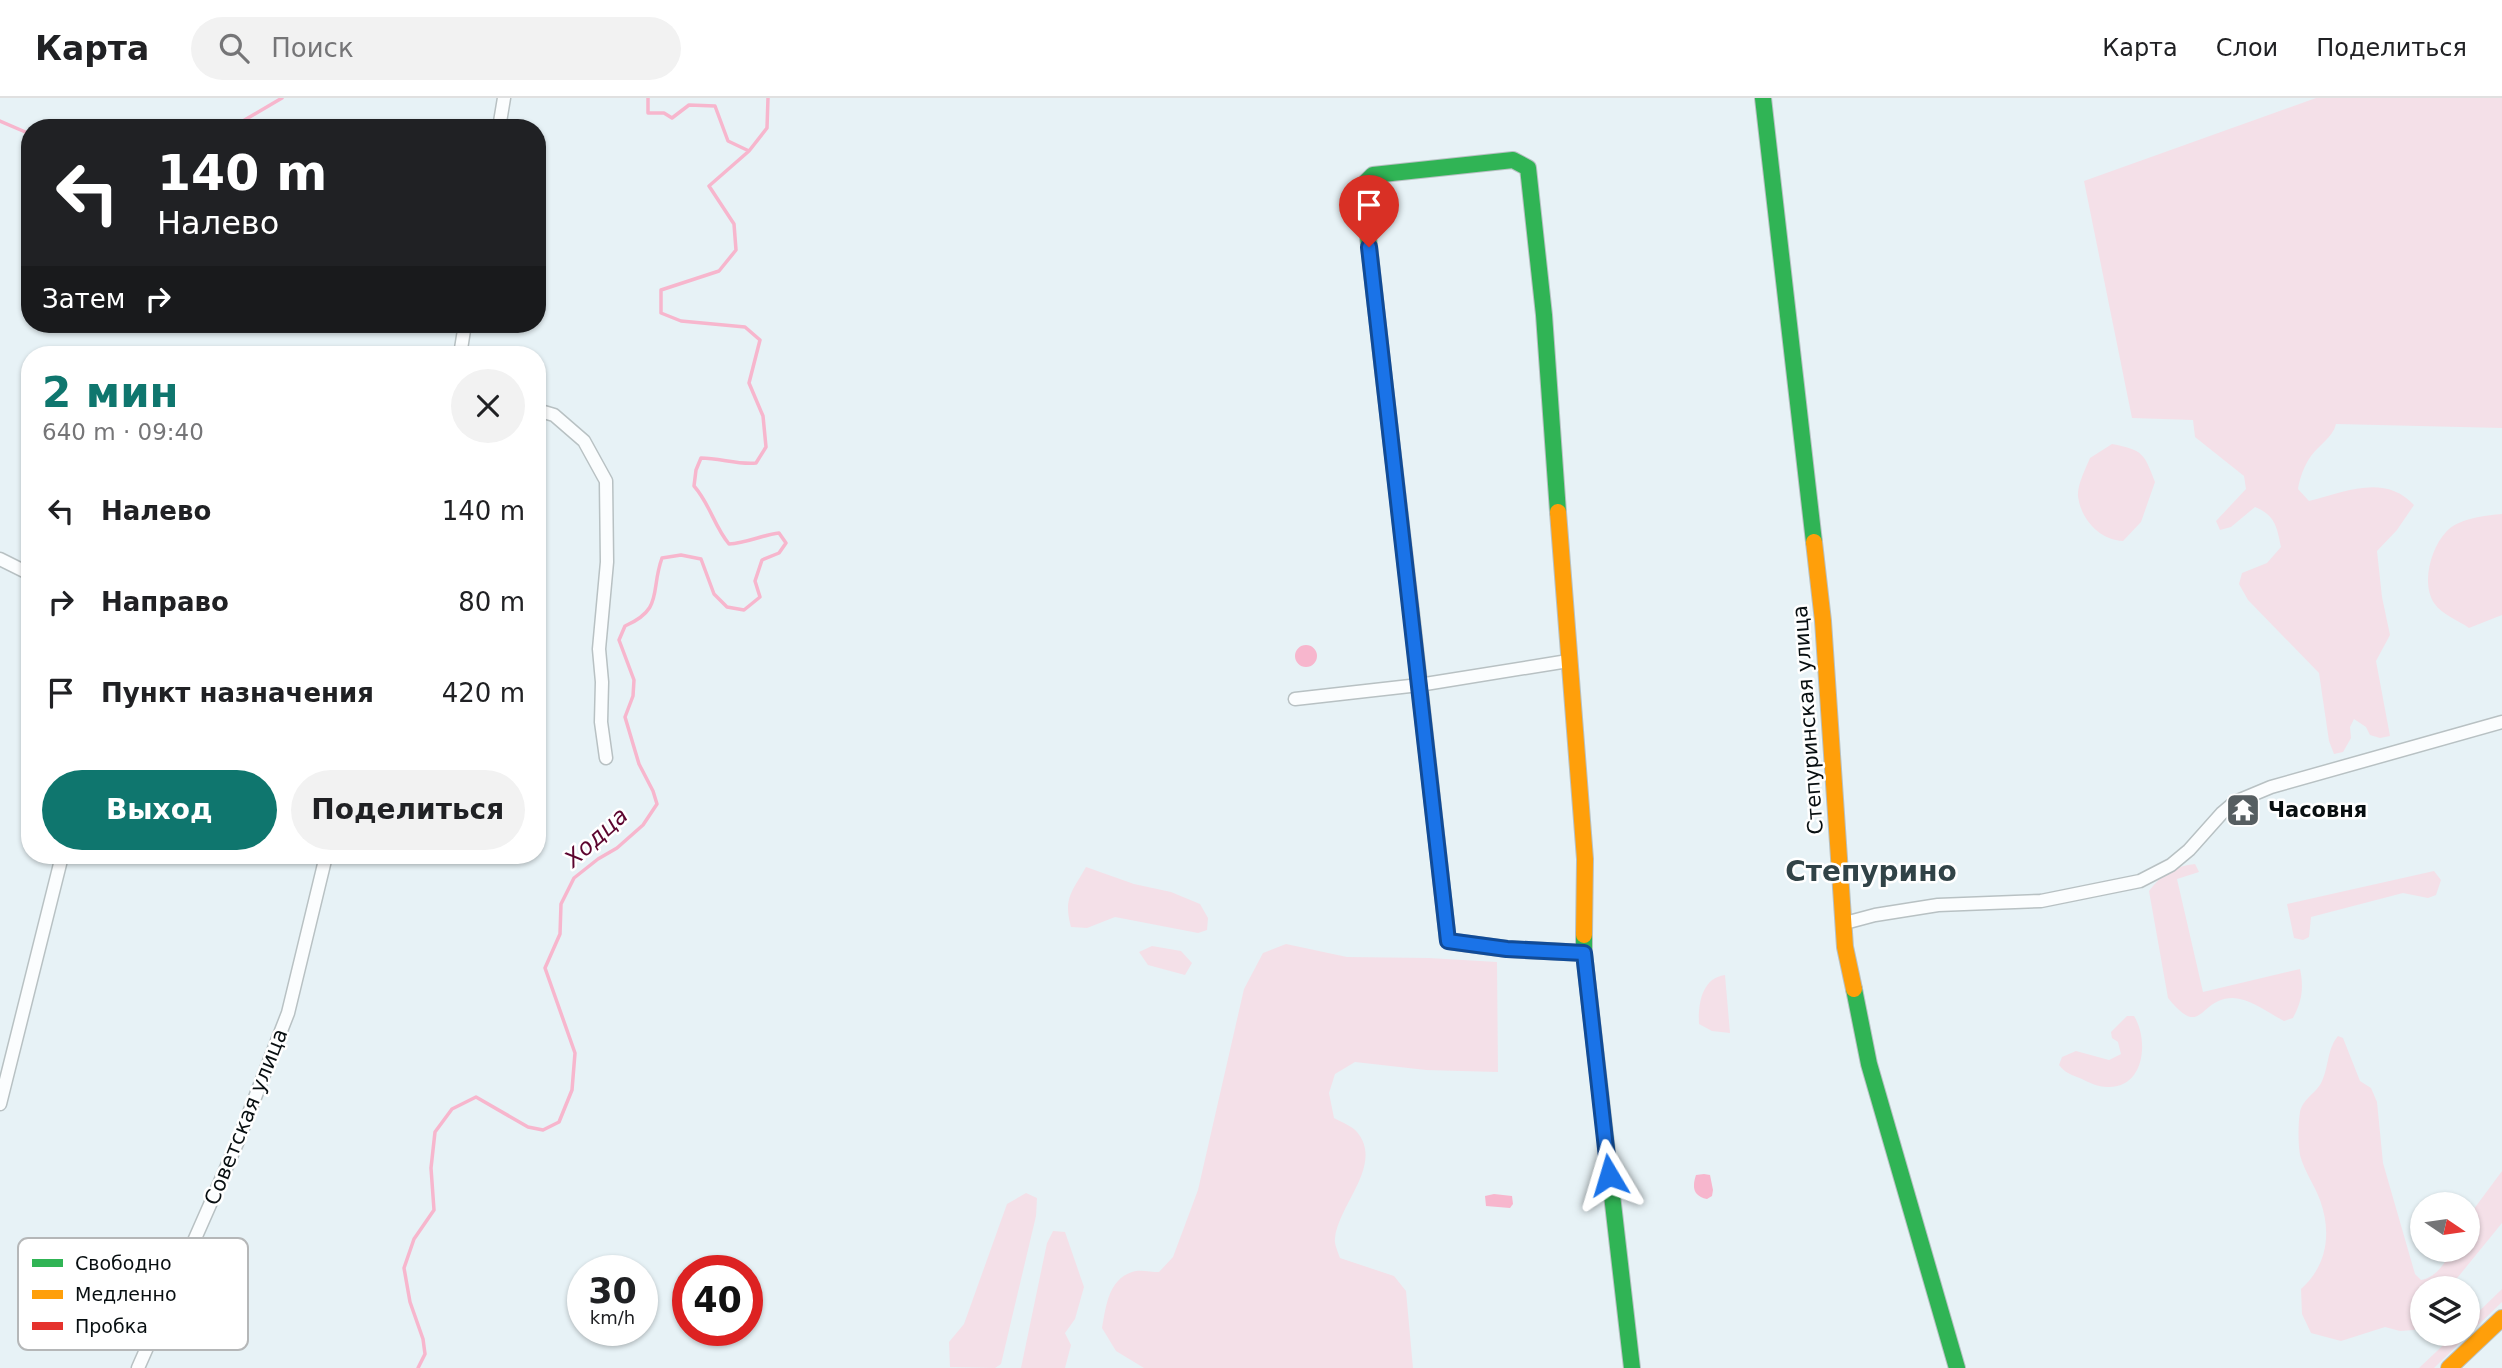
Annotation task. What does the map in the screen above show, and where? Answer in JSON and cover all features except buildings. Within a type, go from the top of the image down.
[{"type":"street","points":[[500,119],[504,98]]},
{"type":"street","name":"Степуринская улица","points":[[1763,98],[1823,621],[1845,923],[1844,947],[1869,1064],[1957,1368]]},
{"type":"street","points":[[1584,953],[1507,949],[1448,941],[1363,192],[1364,184],[1373,175],[1513,160],[1528,169],[1544,315],[1585,859],[1584,953],[1632,1368]]},
{"type":"street","points":[[546,413],[554,415],[584,441],[606,481],[607,562],[599,649],[601,722],[606,758]]},
{"type":"street","points":[[0,559],[21,570]]},
{"type":"street","points":[[1295,699],[1419,685],[1568,661]]},
{"type":"street","points":[[1845,923],[1875,915],[1938,905],[2041,901],[2140,881],[2171,864],[2189,850],[2235,802],[2271,787],[2502,722]]},
{"type":"street","points":[[0,1104],[60,864]]},
{"type":"street","name":"Советская улица","points":[[195,1238],[288,1013],[324,864]]},
{"type":"street","points":[[2449,1368],[2502,1318]]},
{"type":"street","name":"Советская улица","points":[[138,1368],[146,1350]]},
{"type":"shaded area","points":[[2316,98],[2502,98],[2502,428],[2336,424],[2332,433],[2314,452],[2300,480],[2298,489],[2309,501],[2350,490],[2377,487],[2403,495],[2414,505],[2397,530],[2377,551],[2390,635],[2376,661],[2390,736],[2380,738],[2370,735],[2366,727],[2354,719],[2350,727],[2351,738],[2343,752],[2334,754],[2329,741],[2319,673],[2248,600],[2239,584],[2242,573],[2267,563],[2281,547],[2274,522],[2255,507],[2231,527],[2220,530],[2216,521],[2246,489],[2244,476],[2195,437],[2193,420],[2132,418],[2084,181]]},
{"type":"shaded area","points":[[2112,444],[2141,454],[2155,482],[2141,522],[2123,541],[2099,533],[2087,521],[2078,496],[2080,482],[2090,458]]},
{"type":"shaded area","points":[[2502,514],[2502,615],[2469,628],[2434,603],[2428,586],[2432,556],[2446,532],[2457,524]]},
{"type":"shaded area","points":[[1306,645],[1314,648],[1317,656],[1314,664],[1306,667],[1298,664],[1295,656],[1298,648]]},
{"type":"shaded area","points":[[2195,864],[2199,872],[2177,879],[2203,992],[2300,969],[2301,994],[2293,1018],[2284,1021],[2253,1004],[2233,998],[2213,1004],[2195,1017],[2188,1016],[2168,998],[2149,891],[2169,872]]},
{"type":"shaded area","points":[[1086,867],[1134,884],[1171,892],[1200,904],[1208,918],[1207,930],[1198,933],[1115,917],[1087,928],[1071,927],[1069,902]]},
{"type":"shaded area","points":[[2434,871],[2441,880],[2436,895],[2428,898],[2403,893],[2311,917],[2309,937],[2303,940],[2294,938],[2287,904]]},
{"type":"shaded area","points":[[1286,944],[1347,957],[1497,962],[1498,1072],[1426,1070],[1355,1062],[1335,1074],[1329,1093],[1334,1118],[1357,1132],[1364,1144],[1366,1157],[1358,1184],[1338,1225],[1336,1248],[1340,1258],[1394,1276],[1406,1291],[1413,1368],[1144,1368],[1116,1351],[1102,1328],[1110,1295],[1124,1276],[1138,1271],[1159,1272],[1173,1257],[1198,1190],[1244,989],[1263,953]]},
{"type":"shaded area","points":[[1152,946],[1181,951],[1192,963],[1185,975],[1148,965],[1139,952]]},
{"type":"shaded area","points":[[1725,975],[1730,1033],[1712,1031],[1699,1024],[1700,1001],[1706,987],[1717,977]]},
{"type":"shaded area","points":[[2127,1016],[2134,1016],[2139,1026],[2142,1050],[2136,1072],[2129,1080],[2120,1086],[2100,1086],[2069,1074],[2059,1065],[2062,1057],[2076,1051],[2109,1060],[2121,1054],[2118,1042],[2112,1038],[2111,1032]]},
{"type":"shaded area","points":[[2338,1036],[2343,1038],[2360,1081],[2371,1088],[2377,1102],[2383,1163],[2410,1262],[2417,1276],[2410,1276],[2410,1330],[2385,1327],[2341,1341],[2311,1333],[2302,1314],[2301,1289],[2317,1270],[2322,1259],[2326,1225],[2320,1200],[2300,1155],[2299,1117],[2307,1099],[2322,1081],[2332,1046]]},
{"type":"shaded area","points":[[2502,1171],[2502,1223],[2480,1250],[2480,1201]]},
{"type":"shaded area","points":[[1696,1175],[1710,1175],[1713,1190],[1712,1196],[1707,1199],[1699,1196],[1694,1187]]},
{"type":"shaded area","points":[[1026,1193],[1037,1198],[1036,1216],[1001,1364],[995,1368],[950,1367],[949,1342],[964,1324],[1007,1204]]},
{"type":"shaded area","points":[[1485,1196],[1512,1196],[1513,1204],[1510,1208],[1486,1206]]},
{"type":"shaded area","points":[[1053,1231],[1065,1232],[1084,1287],[1075,1319],[1065,1333],[1071,1345],[1065,1368],[1021,1368],[1047,1243]]},
{"type":"shaded area","points":[[2444,1262],[2470,1262],[2459,1276],[2431,1276]]},
{"type":"shaded area","points":[[2502,1289],[2502,1302],[2480,1323],[2480,1310]]},
{"type":"shaded area","points":[[2442,1346],[2457,1346],[2434,1368],[2419,1368]]},
{"type":"waterway","points":[[246,119],[282,98]]},
{"type":"waterway","points":[[648,98],[648,113],[664,113],[672,118],[689,105],[715,106],[728,141],[749,151]]},
{"type":"waterway","name":"Ходца","points":[[418,1368],[425,1354],[423,1339],[410,1302],[404,1268],[414,1239],[434,1210],[431,1168],[435,1132],[452,1109],[476,1097],[528,1127],[543,1130],[559,1122],[572,1090],[575,1053],[545,968],[560,934],[561,904],[574,878],[617,848],[643,825],[657,804],[639,764],[625,717],[633,696],[634,680],[619,640],[625,626],[637,620],[651,606],[662,558],[681,555],[701,559],[714,594],[727,607],[744,610],[760,597],[755,581],[762,560],[779,553],[786,543],[779,533],[729,544],[694,486],[701,458],[756,463],[766,447],[763,416],[749,383],[760,340],[745,327],[681,321],[661,313],[661,290],[719,271],[736,250],[734,224],[709,186],[749,151],[767,128],[768,98]]},
{"type":"waterway","points":[[0,121],[21,130]]},
{"type":"traffic: fast","points":[[1763,98],[1814,542]]},
{"type":"traffic: fast","points":[[1383,370],[1364,184],[1373,175],[1513,160],[1528,168],[1544,315],[1558,512]]},
{"type":"traffic: fast","points":[[1584,935],[1632,1368]]},
{"type":"traffic: fast","points":[[1854,989],[1869,1064],[1957,1368]]},
{"type":"traffic: slow","points":[[1558,512],[1585,859],[1584,935]]},
{"type":"traffic: slow","points":[[1814,542],[1823,621],[1845,947],[1854,989]]},
{"type":"traffic: slow","points":[[1411,611],[1448,941],[1507,949],[1584,953]]},
{"type":"traffic: slow","points":[[2449,1368],[2502,1318]]},
{"type":"traffic: jam","points":[[1383,370],[1411,611]]},
{"type":"place","name":"Часовня","points":[[2243,810]]},
{"type":"district","name":"Степурино","points":[[1871,871]]},
{"type":"route","points":[[1369,247],[1448,941],[1507,949],[1584,953],[1609,1175]]}]
